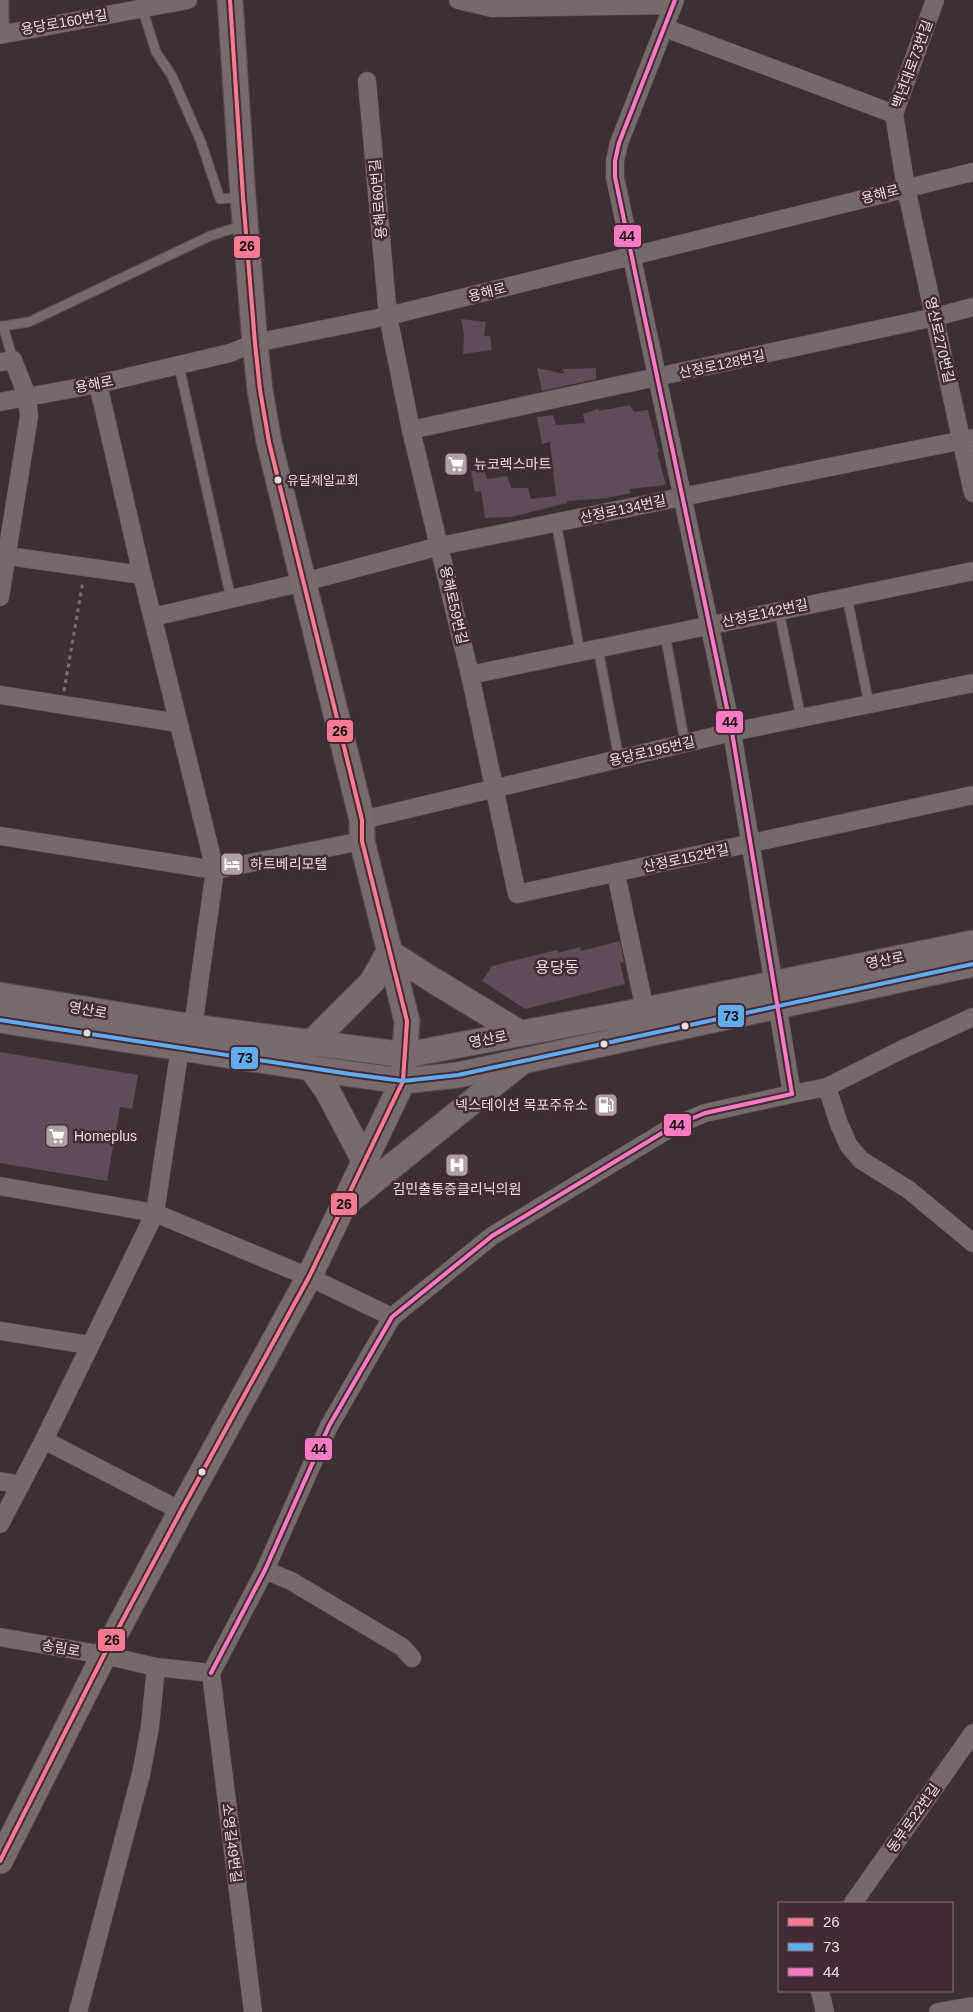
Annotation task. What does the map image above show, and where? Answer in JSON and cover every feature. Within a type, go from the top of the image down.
[{"type":"street","name":"용당로160번길","points":[[2,34],[143,4],[188,0]]},
{"type":"street","points":[[0,1861],[104,1655],[309,1277],[403,1081],[406,1055],[406,1021],[304,582],[269,442],[260,390],[245,225],[230,0]]},
{"type":"street","points":[[458,0],[492,8],[674,2],[619,142],[615,161],[615,177],[732,732],[792,1094]]},
{"type":"street","name":"백년대로73번길","points":[[906,188],[894,114],[936,0]]},
{"type":"street","points":[[665,28],[894,114]]},
{"type":"street","name":"용해로60번길","points":[[367,82],[388,316]]},
{"type":"street","name":"용해로","points":[[0,402],[98,384],[179,366],[230,353],[255,343],[388,316],[973,172]]},
{"type":"street","name":"영산로270번길","points":[[906,188],[934,317],[967,439],[973,493]]},
{"type":"street","name":"산정로128번길","points":[[411,430],[657,378],[973,307]]},
{"type":"street","name":"용해로59번길","points":[[388,316],[411,430],[470,675],[517,894]]},
{"type":"street","points":[[0,597],[3,556],[29,416],[27,396],[6,361]]},
{"type":"street","points":[[0,1524],[44,1440],[155,1213],[180,1048],[193,1027],[215,870],[142,575],[98,384]]},
{"type":"street","name":"산정로134번길","points":[[153,617],[304,582],[440,546],[967,439]]},
{"type":"street","points":[[3,556],[142,575]]},
{"type":"street","name":"산정로142번길","points":[[470,675],[973,571]]},
{"type":"street","name":"용당로195번길","points":[[0,836],[215,870],[362,831],[494,788],[732,732],[973,683]]},
{"type":"street","points":[[0,695],[178,723]]},
{"type":"street","name":"산정로152번길","points":[[517,894],[973,795]]},
{"type":"street","points":[[616,874],[645,1010]]},
{"type":"street","name":"영산로","points":[[0,1020],[403,1081],[458,1075],[523,1061],[973,943]]},
{"type":"street","points":[[390,952],[520,1034]]},
{"type":"street","points":[[311,1043],[372,982],[390,952]]},
{"type":"street","name":"영산로","points":[[0,995],[193,1027],[406,1055],[645,1010],[776,994],[973,964]]},
{"type":"street","points":[[211,1673],[265,1570],[329,1426],[392,1317],[492,1236],[672,1127],[705,1113],[827,1087],[973,1017]]},
{"type":"street","points":[[344,1205],[523,1061]]},
{"type":"street","points":[[311,1068],[327,1090],[365,1162]]},
{"type":"street","points":[[827,1087],[842,1131],[849,1146],[861,1160],[909,1190],[973,1243]]},
{"type":"street","points":[[0,1186],[155,1213],[309,1277],[392,1317]]},
{"type":"street","points":[[0,1331],[89,1345]]},
{"type":"street","points":[[44,1440],[181,1511]]},
{"type":"street","points":[[0,1481],[21,1485]]},
{"type":"street","points":[[265,1570],[291,1581],[402,1647],[412,1658]]},
{"type":"street","name":"송림로","points":[[0,1637],[104,1655],[156,1667],[211,1673]]},
{"type":"street","points":[[78,2012],[141,1774],[150,1727],[156,1667]]},
{"type":"street","name":"소영길49번길","points":[[211,1673],[253,2012]]},
{"type":"street","name":"동부로22번길","points":[[854,1902],[973,1733]]},
{"type":"street","points":[[820,1992],[825,2012]]},
{"type":"street","points":[[938,2012],[965,2006]]},
{"type":"lane","points":[[2,34],[4,0]]},
{"type":"lane","points":[[143,4],[156,52],[172,76],[201,142],[220,199],[243,197]]},
{"type":"lane","points":[[6,361],[2,326],[29,322],[210,236],[245,225]]},
{"type":"lane","points":[[179,366],[231,599]]},
{"type":"lane","points":[[556,522],[580,652]]},
{"type":"lane","points":[[847,597],[869,704]]},
{"type":"lane","points":[[779,611],[802,718]]},
{"type":"lane","points":[[665,634],[685,743]]},
{"type":"lane","points":[[598,648],[619,759]]},
{"type":"path","points":[[62,704],[85,568]]},
{"type":"building","points":[[461,319],[486,322],[484,336],[490,336],[492,350],[463,354],[464,334]]},
{"type":"building","points":[[537,368],[564,374],[563,369],[596,368],[596,379],[542,391]]},
{"type":"building","points":[[630,405],[634,412],[648,410],[666,485],[630,489],[631,493],[607,498],[567,501],[567,503],[511,517],[485,518],[481,491],[475,492],[471,471],[484,470],[487,479],[507,476],[511,488],[528,488],[531,499],[556,496],[550,442],[542,444],[537,417],[553,415],[556,425],[585,423],[583,414],[598,409],[599,411]]},
{"type":"building","points":[[620,941],[624,962],[620,963],[625,984],[525,1009],[482,981],[492,966],[557,950],[558,953],[580,947],[581,951]]},
{"type":"building","name":"Homeplus","points":[[0,1052],[138,1075],[132,1109],[120,1107],[107,1181],[0,1163]]},
{"type":"transit line","name":"26","points":[[0,1861],[104,1655],[309,1277],[403,1081],[407,1021],[362,841],[362,820],[269,442],[260,390],[243,197],[230,0]]},
{"type":"transit line","name":"44","points":[[211,1673],[265,1570],[329,1426],[392,1317],[492,1236],[672,1127],[705,1113],[792,1094],[732,732],[615,177],[615,161],[619,143],[675,0]]},
{"type":"transit line","name":"73","points":[[0,1020],[403,1081],[458,1075],[973,964]]},
{"type":"place","name":"뉴코렉스마트","points":[[456,464]]},
{"type":"place","name":"유달제일교회","points":[[278,480]]},
{"type":"place","name":"하트베리모텔","points":[[232,864]]},
{"type":"place","name":"넥스테이션 목포주유소","points":[[606,1105]]},
{"type":"place","name":"Homeplus","points":[[57,1136]]},
{"type":"place","name":"김민출통증클리닉의원","points":[[457,1165]]},
{"type":"district","name":"용당동","points":[[557,967]]}]
